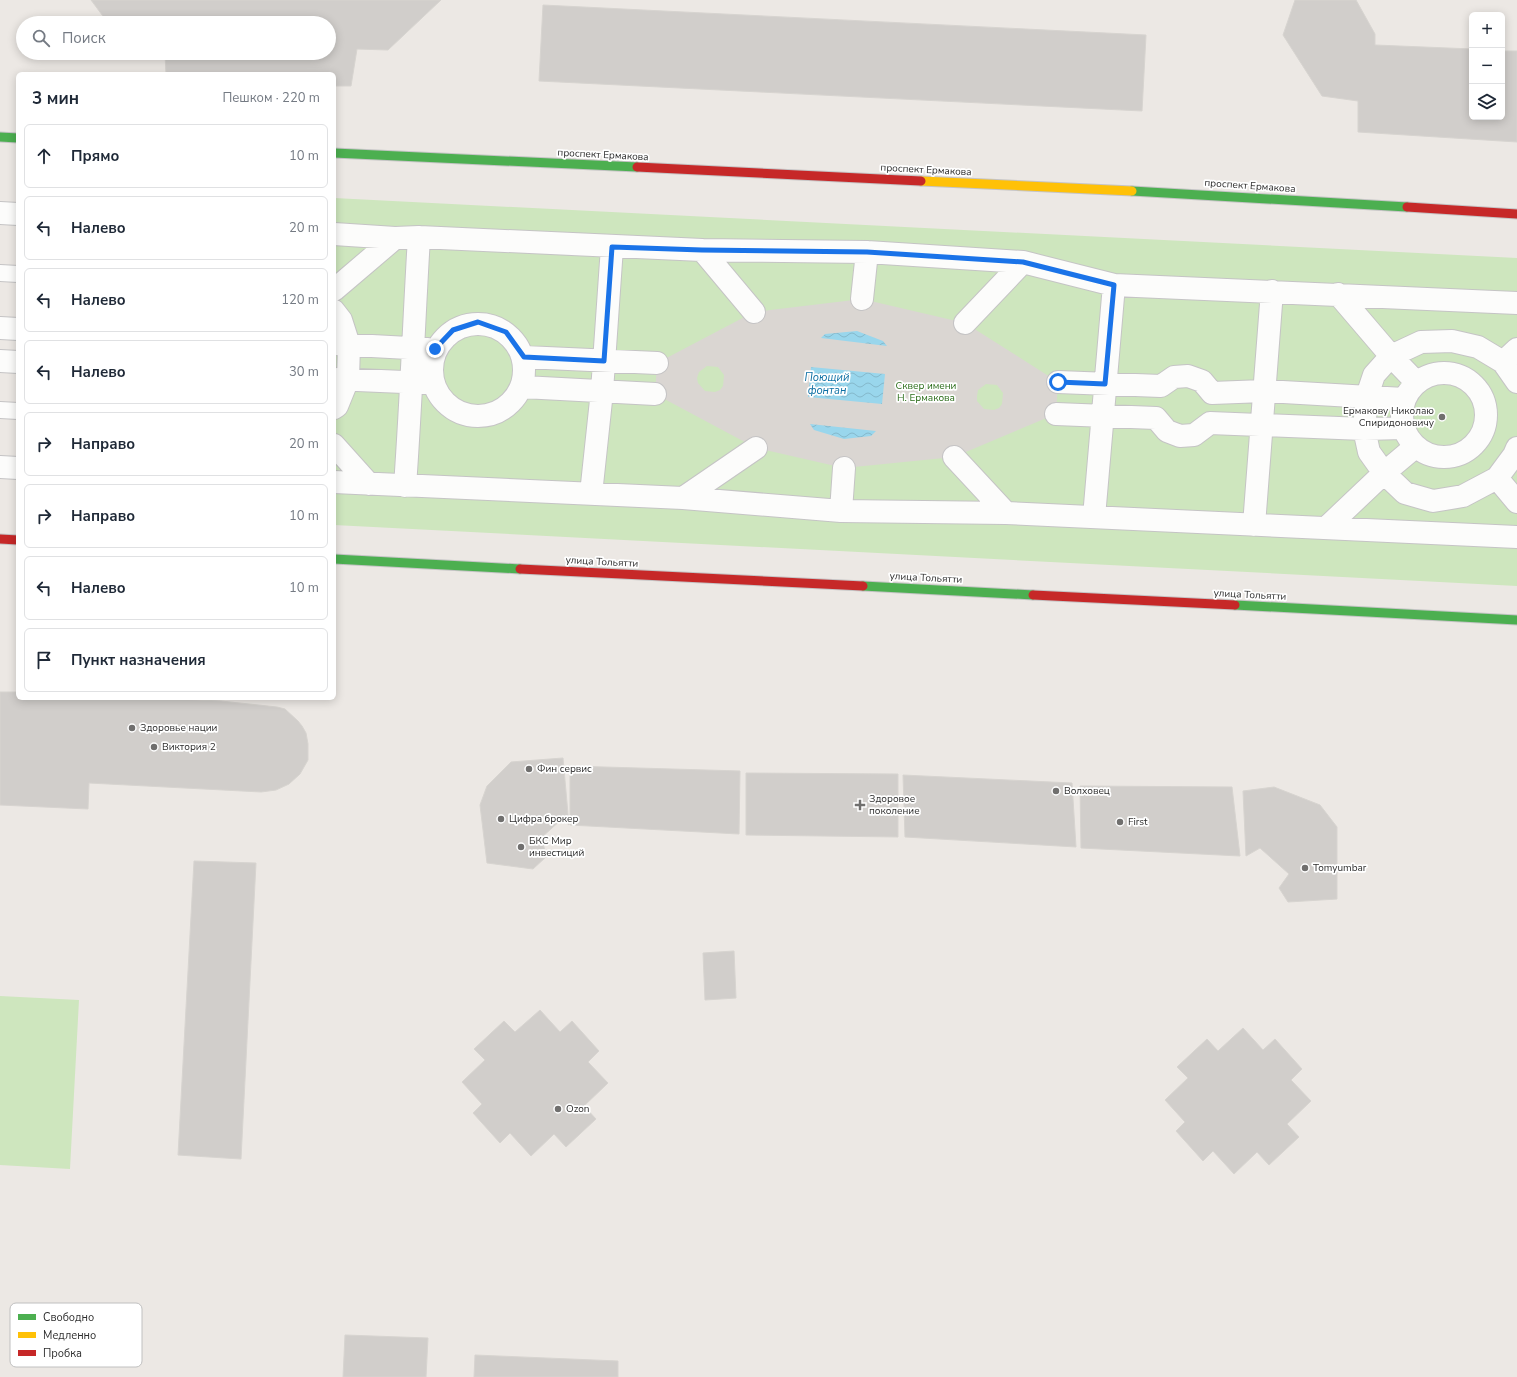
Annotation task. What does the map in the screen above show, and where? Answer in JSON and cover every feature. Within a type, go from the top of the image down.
[{"type":"street","points":[[0,137],[16,138]]},
{"type":"street","name":"проспект Ермакова","points":[[336,153],[1217,195],[1517,214]]},
{"type":"street","points":[[0,213],[16,214]]},
{"type":"street","points":[[336,234],[612,247],[702,250],[867,252],[1023,262],[1114,285],[1517,303]]},
{"type":"street","points":[[405,486],[422,383],[430,366],[435,349],[453,330],[478,322],[506,332],[524,357],[523,388],[505,409],[479,418],[449,408],[422,383],[412,348],[419,237]]},
{"type":"street","points":[[336,288],[395,238]]},
{"type":"street","points":[[591,494],[602,391],[612,247]]},
{"type":"street","points":[[702,250],[754,312]]},
{"type":"street","points":[[862,299],[867,252]]},
{"type":"street","points":[[965,323],[1023,262]]},
{"type":"street","points":[[1094,517],[1114,285]]},
{"type":"street","points":[[1254,525],[1272,291]]},
{"type":"street","points":[[1212,393],[1264,391],[1367,396],[1410,390],[1439,372],[1463,376],[1481,393],[1487,416],[1480,439],[1461,454],[1437,458],[1415,447],[1403,428],[1410,390],[1390,356],[1338,294]]},
{"type":"street","points":[[336,314],[340,320],[342,345],[341,379],[336,407]]},
{"type":"street","points":[[0,328],[16,328]]},
{"type":"street","points":[[1517,382],[1510,356],[1452,341],[1421,342],[1390,356],[1374,376],[1367,396],[1364,429],[1369,452],[1384,473],[1405,493],[1433,501],[1463,496],[1497,478],[1514,456],[1517,448]]},
{"type":"street","points":[[342,345],[435,349]]},
{"type":"street","points":[[524,357],[657,363]]},
{"type":"street","points":[[0,361],[16,362]]},
{"type":"street","points":[[1188,376],[1202,381],[1212,393],[1215,410],[1210,423],[1194,435],[1180,436],[1167,431],[1156,418],[1154,400],[1161,386],[1174,377],[1188,376]]},
{"type":"street","points":[[341,379],[422,383]]},
{"type":"street","points":[[1058,382],[1161,386]]},
{"type":"street","points":[[523,388],[655,394]]},
{"type":"street","points":[[1056,414],[1156,418]]},
{"type":"street","points":[[1210,423],[1364,429],[1403,428]]},
{"type":"street","points":[[336,447],[369,484]]},
{"type":"street","points":[[1326,528],[1384,473],[1415,447]]},
{"type":"street","points":[[683,498],[756,448]]},
{"type":"street","points":[[954,457],[1006,513]]},
{"type":"street","points":[[0,467],[16,468]]},
{"type":"street","points":[[841,512],[844,468]]},
{"type":"street","points":[[1497,478],[1517,502]]},
{"type":"street","points":[[336,482],[683,498],[841,512],[1006,513],[1517,537]]},
{"type":"street","points":[[0,539],[16,540]]},
{"type":"street","name":"улица Тольятти","points":[[336,559],[1517,620]]},
{"type":"lane","points":[[0,273],[16,274]]},
{"type":"lane","points":[[0,410],[16,411]]},
{"type":"green space","name":"Сквер имени Н. Ермакова","points":[[336,198],[1517,258],[1517,586],[336,525]]},
{"type":"green space","points":[[0,996],[79,1000],[70,1169],[0,1165]]},
{"type":"shaded area","points":[[862,299],[965,323],[1058,382],[1056,414],[954,457],[844,468],[756,448],[655,394],[657,363],[754,312]],"holes":[[[707,366],[718,367],[724,375],[723,386],[720,390],[715,392],[705,391],[698,383],[697,378],[699,372]],[[986,384],[997,385],[1003,393],[1002,404],[999,408],[994,410],[984,409],[977,401],[978,390]]]},
{"type":"water","points":[[857,331],[883,341],[887,346],[821,338],[825,334]]},
{"type":"water","name":"Поющий фонтан","points":[[811,367],[885,374],[882,404],[808,397]]},
{"type":"water","points":[[810,424],[876,431],[871,436],[844,439],[814,430]]},
{"type":"building","points":[[91,0],[441,0],[388,50],[357,49],[351,86],[336,86],[336,72],[166,72],[165,60],[336,60],[336,16],[103,16]]},
{"type":"building","points":[[1295,0],[1356,0],[1375,34],[1375,45],[1469,49],[1469,120],[1505,120],[1505,51],[1517,51],[1517,142],[1358,132],[1358,101],[1322,96],[1283,35]]},
{"type":"building","points":[[543,5],[1146,35],[1142,111],[539,81]]},
{"type":"building","name":"Виктория 2","points":[[0,692],[16,692],[16,700],[197,700],[277,707],[285,709],[298,721],[306,733],[308,760],[300,774],[289,784],[276,790],[261,792],[89,783],[88,809],[0,805]]},
{"type":"building","points":[[563,758],[569,825],[562,819],[541,838],[547,856],[533,869],[487,863],[480,805],[487,786],[511,762]]},
{"type":"building","points":[[570,766],[740,771],[739,834],[570,825]]},
{"type":"building","points":[[746,773],[898,774],[898,837],[746,835]]},
{"type":"building","points":[[903,775],[1072,783],[1076,847],[905,837]]},
{"type":"building","points":[[1080,786],[1232,787],[1240,856],[1081,848]]},
{"type":"building","points":[[1274,787],[1320,805],[1337,827],[1337,899],[1288,902],[1279,888],[1289,874],[1260,848],[1246,856],[1243,791]]},
{"type":"building","points":[[194,861],[256,863],[241,1159],[178,1155]]},
{"type":"building","points":[[734,951],[736,998],[705,1000],[703,953]]},
{"type":"building","points":[[540,1010],[560,1032],[572,1021],[599,1051],[588,1062],[608,1083],[584,1106],[596,1119],[566,1147],[554,1134],[531,1156],[510,1133],[500,1143],[473,1113],[482,1104],[462,1082],[485,1060],[474,1049],[504,1021],[515,1032]]},
{"type":"building","points":[[1243,1028],[1263,1050],[1275,1039],[1302,1069],[1291,1080],[1311,1101],[1287,1124],[1299,1137],[1269,1165],[1257,1152],[1234,1174],[1213,1151],[1203,1161],[1176,1131],[1185,1122],[1165,1100],[1188,1078],[1177,1067],[1207,1039],[1218,1051]]},
{"type":"building","points":[[345,1335],[428,1338],[426,1377],[343,1377]]},
{"type":"building","points":[[475,1355],[618,1361],[618,1377],[474,1377]]},
{"type":"traffic: fast","points":[[0,137],[16,138]]},
{"type":"traffic: fast","points":[[336,153],[637,167]]},
{"type":"traffic: fast","points":[[1132,191],[1407,207]]},
{"type":"traffic: fast","points":[[336,559],[520,569]]},
{"type":"traffic: fast","points":[[863,586],[1033,595]]},
{"type":"traffic: fast","points":[[1235,605],[1517,620]]},
{"type":"traffic: slow","points":[[921,181],[1132,191]]},
{"type":"traffic: jam","points":[[637,167],[921,181]]},
{"type":"traffic: jam","points":[[1407,207],[1517,214]]},
{"type":"traffic: jam","points":[[0,539],[16,540]]},
{"type":"traffic: jam","points":[[520,569],[863,586]]},
{"type":"traffic: jam","points":[[1033,595],[1235,605]]},
{"type":"place","name":"Ермакову Николаю Спиридоновичу","points":[[1442,417]]},
{"type":"place","name":"Здоровье нации","points":[[132,728]]},
{"type":"place","name":"Виктория 2","points":[[154,747]]},
{"type":"place","name":"Фин сервис","points":[[529,769]]},
{"type":"place","name":"Волховец","points":[[1056,791]]},
{"type":"place","name":"Здоровое поколение","points":[[860,805]]},
{"type":"place","name":"Цифра брокер","points":[[501,819]]},
{"type":"place","name":"First","points":[[1120,822]]},
{"type":"place","name":"БКС Мир инвестиций","points":[[521,847]]},
{"type":"place","name":"Tomyumbar","points":[[1305,868]]},
{"type":"place","name":"Ozon","points":[[558,1109]]},
{"type":"route","points":[[435,349],[453,330],[478,322],[506,332],[524,357],[604,361],[612,247],[702,250],[867,252],[1023,262],[1114,285],[1105,384],[1058,382]]}]
